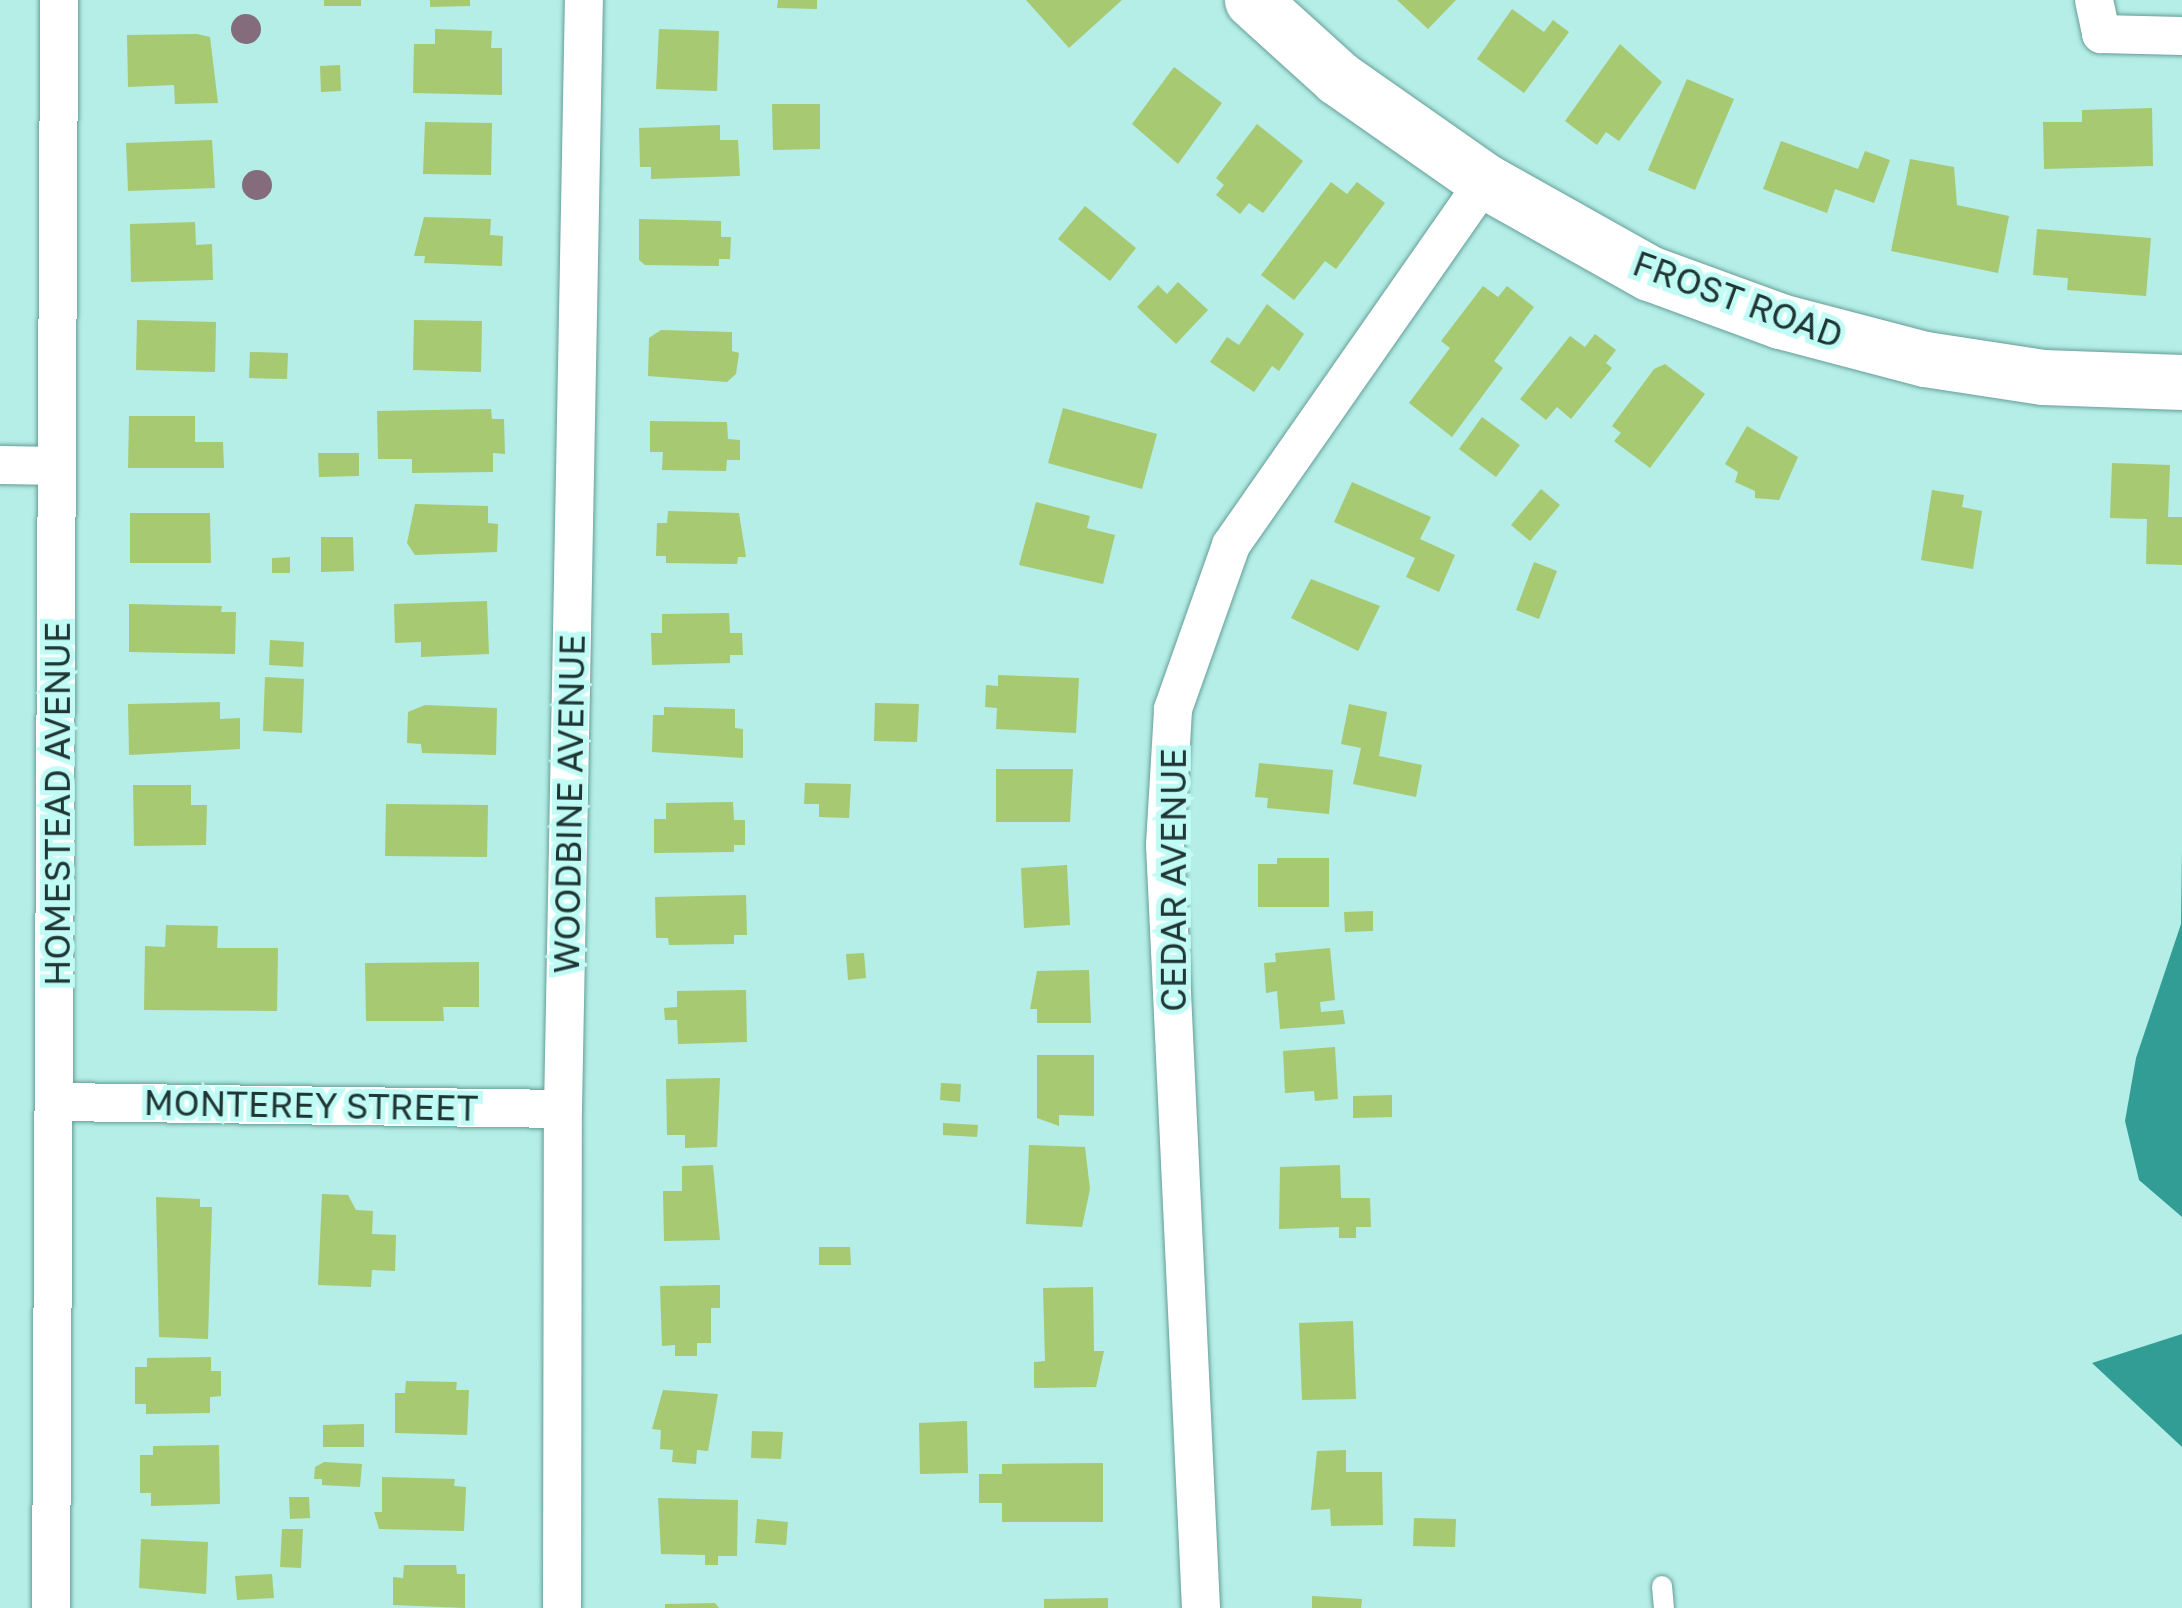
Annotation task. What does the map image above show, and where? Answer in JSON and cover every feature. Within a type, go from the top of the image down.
[{"type":"main road","name":"FROST ROAD","points":[[1252,0],[1338,78],[1485,180],[1650,273],[1780,321],[1967,368],[2182,382]]},
{"type":"street","name":"HOMESTEAD AVENUE","points":[[50,1608],[58,1102],[55,466],[59,0]]},
{"type":"street","name":"WOODBINE AVENUE","points":[[562,1608],[563,1109],[584,0]]},
{"type":"street","points":[[2094,0],[2101,34],[2182,36]]},
{"type":"street","name":"CEDAR AVENUE","points":[[1201,1608],[1166,845],[1173,708],[1232,544],[1485,180]]},
{"type":"street","points":[[0,465],[55,466]]},
{"type":"street","name":"MONTEREY STREET","points":[[58,1102],[563,1109]]},
{"type":"lane","points":[[1662,1586],[1664,1608]]},
{"type":"water","points":[[2182,849],[2182,1217],[2139,1180],[2125,1121],[2136,1058],[2181,924]]},
{"type":"water","points":[[2182,1334],[2182,1447],[2092,1363]]},
{"type":"building","points":[[324,0],[361,0],[361,6],[324,6]]},
{"type":"building","points":[[430,0],[470,0],[470,6],[430,7]]},
{"type":"building","points":[[778,0],[817,0],[817,9],[777,8]]},
{"type":"building","points":[[1026,0],[1122,0],[1069,48]]},
{"type":"building","points":[[1397,0],[1456,0],[1428,29]]},
{"type":"building","points":[[1512,9],[1544,32],[1553,20],[1569,32],[1524,93],[1477,59]]},
{"type":"building","points":[[435,29],[492,31],[491,48],[502,48],[502,95],[413,93],[414,44],[435,44]]},
{"type":"building","points":[[659,29],[719,31],[717,91],[656,89]]},
{"type":"building","points":[[127,35],[210,37],[218,103],[175,104],[174,85],[128,87]]},
{"type":"building","points":[[1620,44],[1662,82],[1619,141],[1606,132],[1597,145],[1565,121]]},
{"type":"building","points":[[340,65],[341,91],[321,92],[320,66]]},
{"type":"building","points":[[1174,67],[1222,103],[1178,164],[1132,124]]},
{"type":"building","points":[[1687,79],[1734,99],[1695,190],[1648,170]]},
{"type":"building","points":[[772,104],[820,104],[820,149],[773,150]]},
{"type":"building","points":[[2152,108],[2153,166],[2044,169],[2043,122],[2082,122],[2082,110]]},
{"type":"building","points":[[425,122],[492,123],[491,175],[423,174]]},
{"type":"building","points":[[1257,124],[1303,161],[1263,213],[1249,203],[1240,214],[1216,195],[1224,185],[1216,178]]},
{"type":"building","points":[[720,125],[720,140],[738,140],[740,176],[651,179],[651,167],[640,167],[639,128]]},
{"type":"building","points":[[212,140],[215,188],[128,191],[126,143]]},
{"type":"building","points":[[1781,141],[1858,169],[1865,151],[1890,160],[1874,203],[1835,189],[1827,213],[1763,189]]},
{"type":"building","points":[[1910,159],[1954,167],[1957,205],[2009,216],[1998,273],[1891,251]]},
{"type":"building","points":[[1331,182],[1347,194],[1357,182],[1385,203],[1336,269],[1325,261],[1294,300],[1261,275]]},
{"type":"building","points":[[1085,206],[1136,248],[1110,281],[1058,239]]},
{"type":"building","points":[[424,217],[491,219],[490,235],[503,236],[502,266],[424,263],[425,256],[414,256]]},
{"type":"building","points":[[639,219],[721,221],[721,237],[731,237],[730,259],[719,259],[719,266],[645,265],[639,260]]},
{"type":"building","points":[[195,222],[196,245],[212,244],[213,280],[131,282],[130,224]]},
{"type":"building","points":[[2037,229],[2151,238],[2146,296],[2067,290],[2068,278],[2033,275]]},
{"type":"building","points":[[1178,282],[1208,310],[1176,344],[1137,307],[1158,285],[1167,294]]},
{"type":"building","points":[[1483,286],[1498,297],[1507,286],[1534,307],[1494,361],[1503,368],[1452,437],[1409,403],[1450,348],[1441,341]]},
{"type":"building","points":[[1267,304],[1304,334],[1279,371],[1272,366],[1254,392],[1210,362],[1227,337],[1239,345]]},
{"type":"building","points":[[137,320],[216,322],[215,372],[136,370]]},
{"type":"building","points":[[414,320],[482,321],[481,372],[413,370]]},
{"type":"building","points":[[661,330],[732,332],[732,351],[739,353],[736,374],[727,382],[648,376],[649,338]]},
{"type":"building","points":[[1595,334],[1616,350],[1606,363],[1612,368],[1571,419],[1557,407],[1546,420],[1520,399],[1570,336],[1585,347]]},
{"type":"building","points":[[250,352],[288,353],[287,379],[249,378]]},
{"type":"building","points":[[1665,364],[1705,394],[1650,468],[1614,441],[1621,433],[1612,426],[1654,369]]},
{"type":"building","points":[[1063,408],[1157,434],[1142,489],[1048,463]]},
{"type":"building","points":[[491,409],[492,419],[504,419],[505,454],[493,453],[493,472],[412,473],[412,459],[378,459],[377,411]]},
{"type":"building","points":[[129,416],[195,416],[195,442],[223,442],[224,468],[128,468]]},
{"type":"building","points":[[1482,417],[1520,445],[1496,477],[1459,449]]},
{"type":"building","points":[[650,421],[727,422],[728,439],[740,440],[740,460],[727,460],[726,471],[662,470],[663,452],[650,452]]},
{"type":"building","points":[[1747,426],[1798,457],[1779,500],[1755,498],[1755,491],[1735,482],[1738,472],[1725,464]]},
{"type":"building","points":[[318,453],[359,453],[359,476],[319,477]]},
{"type":"building","points":[[2112,463],[2170,465],[2168,517],[2182,517],[2182,565],[2146,564],[2147,519],[2110,518]]},
{"type":"building","points":[[1352,482],[1431,517],[1420,539],[1455,555],[1439,592],[1406,577],[1415,558],[1334,522]]},
{"type":"building","points":[[1541,489],[1560,505],[1530,541],[1511,525]]},
{"type":"building","points":[[1932,490],[1964,495],[1962,507],[1982,511],[1973,569],[1921,560]]},
{"type":"building","points":[[1036,502],[1090,516],[1087,528],[1115,535],[1103,584],[1019,565]]},
{"type":"building","points":[[415,504],[488,506],[488,523],[498,524],[497,552],[415,555],[407,543]]},
{"type":"building","points":[[668,511],[739,513],[746,557],[738,557],[737,564],[666,563],[666,556],[656,556],[657,523],[667,523]]},
{"type":"building","points":[[130,513],[210,513],[211,563],[130,563]]},
{"type":"building","points":[[321,537],[353,537],[354,571],[321,572]]},
{"type":"building","points":[[290,557],[290,573],[272,573],[272,558]]},
{"type":"building","points":[[1534,562],[1557,571],[1539,619],[1516,610]]},
{"type":"building","points":[[1311,579],[1380,606],[1358,651],[1291,618]]},
{"type":"building","points":[[487,601],[489,654],[421,657],[421,642],[395,643],[394,604]]},
{"type":"building","points":[[129,604],[222,606],[221,612],[236,612],[235,654],[129,652]]},
{"type":"building","points":[[729,613],[730,633],[742,633],[743,655],[730,655],[730,663],[652,665],[651,633],[662,633],[662,614]]},
{"type":"building","points":[[270,640],[304,642],[303,667],[269,665]]},
{"type":"building","points":[[998,675],[1079,678],[1076,733],[996,729],[997,708],[985,707],[986,685],[998,686]]},
{"type":"building","points":[[265,677],[304,679],[302,733],[263,731]]},
{"type":"building","points":[[220,702],[220,719],[240,718],[240,749],[129,755],[128,704]]},
{"type":"building","points":[[875,703],[919,704],[917,742],[874,741]]},
{"type":"building","points":[[1349,704],[1387,712],[1379,756],[1422,765],[1416,797],[1353,784],[1361,748],[1341,744]]},
{"type":"building","points":[[425,705],[497,708],[496,755],[422,753],[421,744],[407,743],[408,712]]},
{"type":"building","points":[[664,707],[735,709],[735,728],[743,729],[743,758],[652,752],[653,715],[664,715]]},
{"type":"building","points":[[1259,763],[1333,770],[1329,814],[1267,808],[1268,798],[1255,797]]},
{"type":"building","points":[[996,769],[1073,769],[1070,822],[996,822]]},
{"type":"building","points":[[805,783],[851,784],[849,818],[819,817],[819,804],[804,804]]},
{"type":"building","points":[[133,785],[191,785],[191,805],[207,805],[206,845],[134,846]]},
{"type":"building","points":[[733,802],[734,820],[745,820],[745,845],[734,845],[734,852],[654,853],[654,819],[666,819],[666,803]]},
{"type":"building","points":[[386,804],[488,805],[487,857],[385,856]]},
{"type":"building","points":[[1277,858],[1329,858],[1329,907],[1258,907],[1258,864],[1277,864]]},
{"type":"building","points":[[1067,865],[1070,925],[1024,928],[1021,868]]},
{"type":"building","points":[[746,895],[747,935],[734,935],[734,944],[669,945],[668,938],[656,938],[655,897]]},
{"type":"building","points":[[1373,911],[1373,931],[1345,932],[1344,912]]},
{"type":"building","points":[[166,925],[218,926],[217,948],[278,948],[277,1011],[144,1010],[145,946],[165,947]]},
{"type":"building","points":[[1330,948],[1335,1000],[1320,1002],[1321,1012],[1343,1010],[1345,1024],[1280,1029],[1277,991],[1266,993],[1264,963],[1276,962],[1275,953]]},
{"type":"building","points":[[864,953],[866,978],[848,980],[846,954]]},
{"type":"building","points":[[479,962],[479,1007],[443,1007],[444,1021],[366,1021],[365,963]]},
{"type":"building","points":[[1089,970],[1091,1023],[1037,1023],[1037,1009],[1030,1009],[1037,971]]},
{"type":"building","points":[[746,990],[747,1042],[678,1044],[677,1020],[665,1020],[664,1008],[677,1007],[677,991]]},
{"type":"building","points":[[1335,1047],[1338,1099],[1315,1101],[1314,1091],[1285,1093],[1283,1051]]},
{"type":"building","points":[[1037,1055],[1094,1055],[1094,1116],[1059,1115],[1059,1126],[1037,1118]]},
{"type":"building","points":[[720,1078],[717,1147],[685,1148],[685,1135],[667,1135],[666,1079]]},
{"type":"building","points":[[941,1083],[961,1084],[960,1102],[940,1100]]},
{"type":"building","points":[[1392,1095],[1392,1117],[1353,1118],[1353,1096]]},
{"type":"building","points":[[943,1123],[978,1125],[977,1137],[943,1135]]},
{"type":"building","points":[[1029,1145],[1085,1147],[1090,1189],[1082,1227],[1026,1224]]},
{"type":"building","points":[[713,1165],[720,1240],[664,1241],[663,1191],[682,1191],[682,1166]]},
{"type":"building","points":[[1340,1165],[1341,1198],[1370,1198],[1371,1227],[1356,1227],[1356,1238],[1339,1238],[1339,1227],[1279,1229],[1280,1167]]},
{"type":"building","points":[[322,1194],[348,1195],[356,1210],[373,1211],[372,1234],[396,1235],[395,1271],[372,1270],[371,1287],[318,1285]]},
{"type":"building","points":[[156,1197],[200,1199],[200,1207],[212,1207],[208,1339],[159,1337]]},
{"type":"building","points":[[819,1247],[850,1247],[851,1265],[819,1265]]},
{"type":"building","points":[[720,1285],[720,1308],[711,1308],[711,1343],[697,1343],[697,1356],[675,1356],[675,1345],[662,1346],[660,1286]]},
{"type":"building","points":[[1093,1287],[1094,1351],[1104,1351],[1096,1387],[1034,1388],[1034,1362],[1045,1361],[1043,1288]]},
{"type":"building","points":[[1353,1321],[1356,1399],[1302,1400],[1299,1323]]},
{"type":"building","points":[[211,1357],[211,1371],[221,1371],[221,1396],[210,1397],[210,1413],[146,1414],[146,1404],[135,1404],[135,1367],[147,1367],[147,1358]]},
{"type":"building","points":[[406,1381],[457,1382],[456,1390],[469,1390],[467,1435],[395,1433],[395,1393],[405,1393]]},
{"type":"building","points":[[663,1390],[718,1394],[708,1451],[697,1450],[696,1464],[672,1462],[673,1450],[660,1449],[661,1430],[652,1429]]},
{"type":"building","points":[[967,1421],[968,1473],[920,1474],[919,1423]]},
{"type":"building","points":[[364,1424],[364,1447],[323,1447],[323,1425]]},
{"type":"building","points":[[752,1431],[783,1432],[781,1459],[751,1458]]},
{"type":"building","points":[[219,1445],[220,1504],[151,1506],[151,1493],[140,1493],[140,1455],[153,1455],[153,1446]]},
{"type":"building","points":[[1346,1450],[1346,1472],[1382,1472],[1383,1525],[1331,1526],[1330,1509],[1311,1510],[1317,1451]]},
{"type":"building","points":[[324,1462],[362,1464],[360,1487],[322,1485],[322,1479],[314,1479],[315,1467]]},
{"type":"building","points":[[1103,1463],[1103,1522],[1002,1522],[1002,1503],[979,1503],[979,1474],[1002,1474],[1002,1464]]},
{"type":"building","points":[[382,1477],[455,1479],[454,1486],[466,1487],[464,1531],[379,1529],[374,1512],[382,1512]]},
{"type":"building","points":[[289,1497],[309,1497],[310,1518],[290,1519]]},
{"type":"building","points":[[658,1498],[738,1500],[737,1556],[718,1556],[718,1565],[705,1565],[705,1555],[661,1554]]},
{"type":"building","points":[[1414,1518],[1456,1519],[1455,1547],[1413,1546]]},
{"type":"building","points":[[757,1519],[788,1522],[786,1545],[755,1543]]},
{"type":"building","points":[[282,1529],[303,1529],[301,1568],[280,1567]]},
{"type":"building","points":[[141,1539],[208,1542],[206,1594],[139,1588]]},
{"type":"building","points":[[404,1565],[456,1565],[457,1574],[465,1574],[465,1608],[393,1605],[393,1577],[403,1578]]},
{"type":"building","points":[[272,1574],[274,1598],[237,1600],[235,1576]]},
{"type":"building","points":[[1312,1596],[1362,1599],[1361,1608],[1312,1608]]},
{"type":"building","points":[[1108,1598],[1108,1608],[1044,1608],[1044,1599]]},
{"type":"building","points":[[715,1603],[719,1608],[665,1608],[665,1604]]}]
